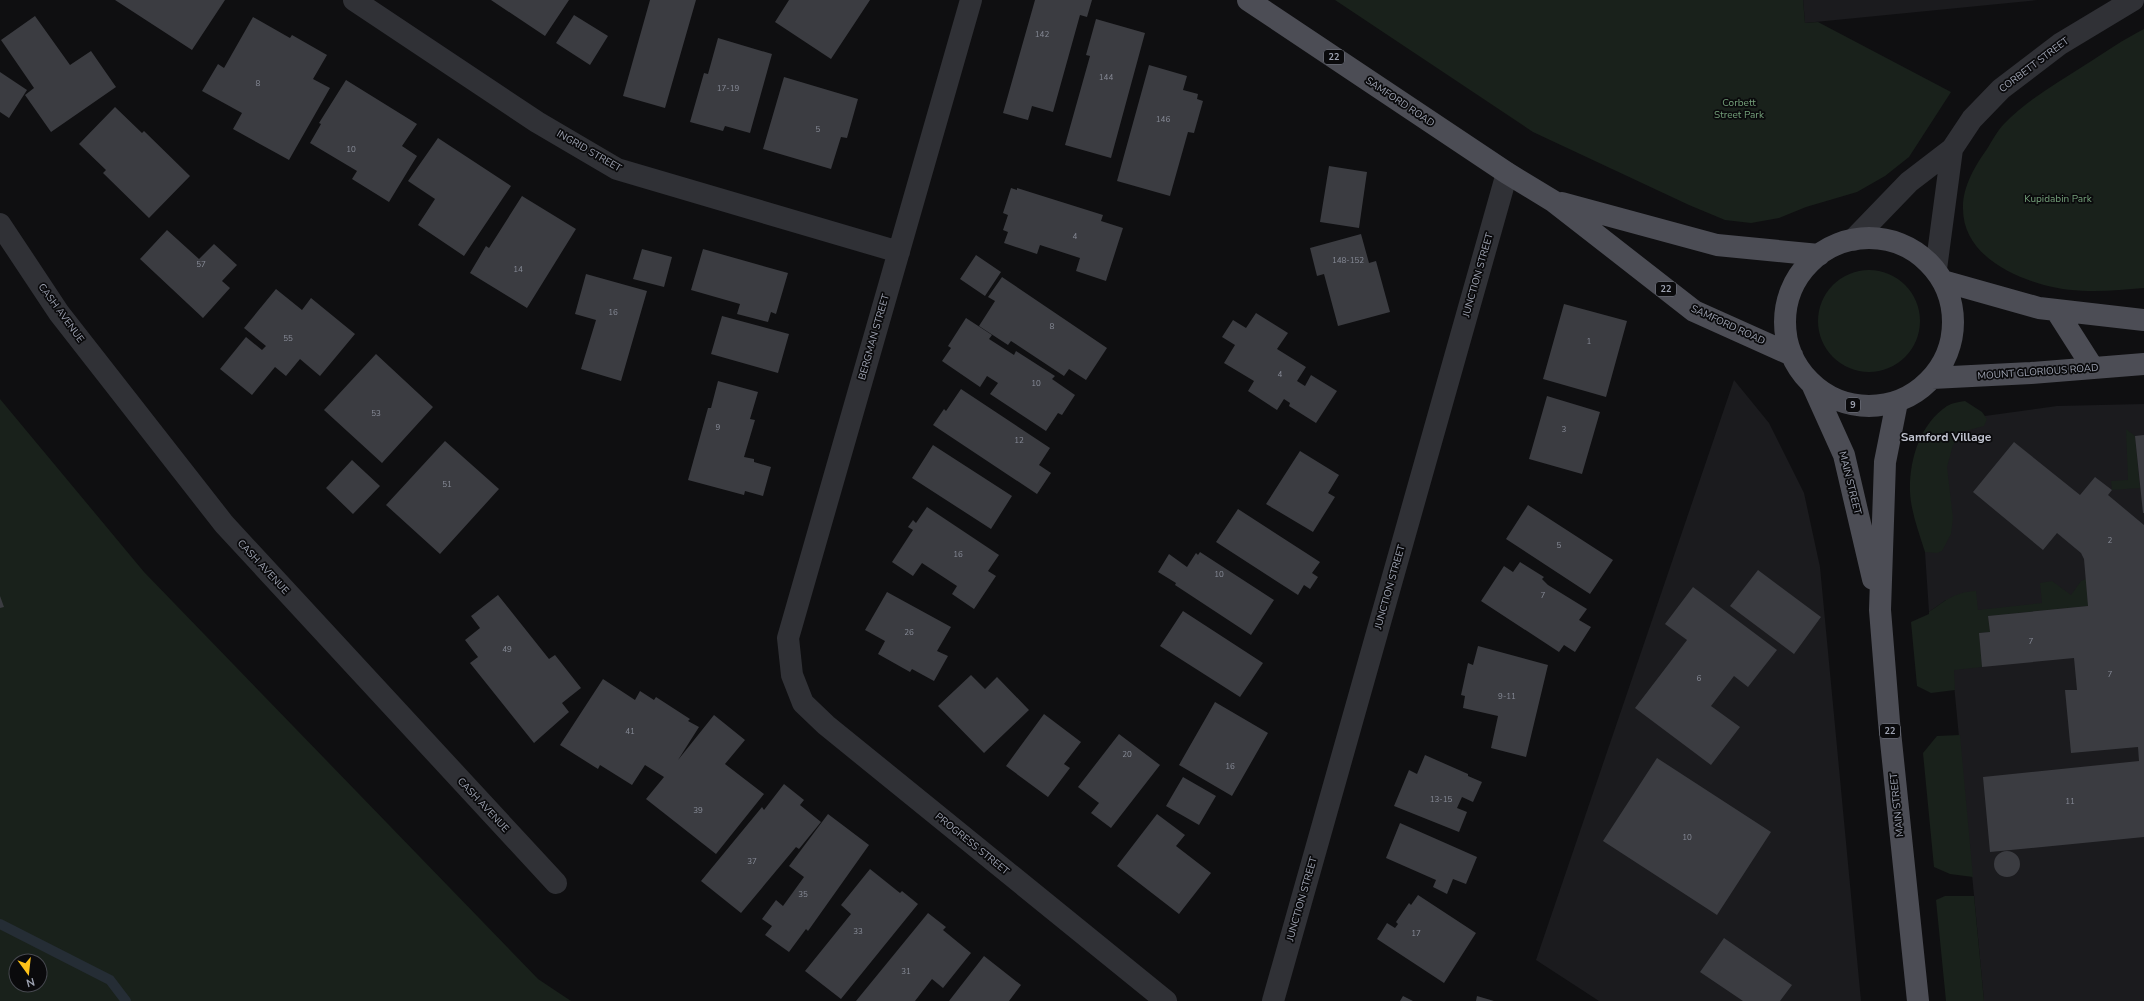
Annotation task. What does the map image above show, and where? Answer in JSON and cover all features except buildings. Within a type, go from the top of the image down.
[{"type":"main road","name":"SAMFORD ROAD","points":[[1248,0],[1507,173],[1553,201],[1694,311],[1792,355]]},
{"type":"main road","name":"SAMFORD ROAD","points":[[1553,201],[1717,245],[1819,255]]},
{"type":"main road","name":"22","points":[[1812,384],[1800,371],[1792,355],[1785,328],[1788,300],[1800,275],[1819,255],[1835,245],[1853,240],[1876,238],[1898,243],[1919,254],[1939,275],[1952,305],[1953,331],[1947,356],[1932,378],[1916,392],[1897,402]]},
{"type":"main road","points":[[1939,275],[2039,308],[2144,320]]},
{"type":"main road","points":[[2056,310],[2093,368]]},
{"type":"main road","name":"MOUNT GLORIOUS ROAD","points":[[1932,378],[2144,364]]},
{"type":"main road","name":"9","points":[[1812,384],[1831,397],[1852,404],[1875,406],[1897,402]]},
{"type":"main road","name":"MAIN STREET","points":[[1812,384],[1844,455],[1880,610]]},
{"type":"main road","name":"MAIN STREET","points":[[1897,402],[1885,462],[1880,610],[1890,736],[1918,1001]]},
{"type":"street","name":"INGRID STREET","points":[[354,0],[538,122],[617,169],[899,252]]},
{"type":"street","name":"BERGMAN STREET","points":[[792,675],[788,638],[970,0]]},
{"type":"street","name":"CORBETT STREET","points":[[1853,240],[1909,182],[1952,149],[1972,119],[2001,89],[2060,44],[2133,0]]},
{"type":"street","name":"CORBETT STREET","points":[[1939,275],[1952,149]]},
{"type":"street","name":"JUNCTION STREET","points":[[1273,1001],[1507,173]]},
{"type":"street","name":"CASH AVENUE","points":[[0,224],[58,313],[224,524],[556,883]]},
{"type":"street","name":"PROGRESS STREET","points":[[792,675],[803,703],[826,725],[1166,1001]]},
{"type":"shaded area","points":[[1803,0],[2038,0],[1805,23]]},
{"type":"shaded area","points":[[1734,380],[1769,423],[1804,493],[1820,567],[1861,1001],[1599,1001],[1536,960]]},
{"type":"shaded area","points":[[2144,404],[2144,1001],[1984,1001],[1946,600],[1929,612],[1925,552],[1937,552],[1934,475],[1963,419],[2057,406]]},
{"type":"green space","name":"Corbett Street Park","points":[[1335,0],[1803,0],[1805,23],[1818,22],[1951,92],[1909,157],[1885,176],[1857,192],[1806,207],[1779,218],[1751,223],[1725,220],[1689,205],[1533,132]]},
{"type":"green space","name":"Kupidabin Park","points":[[2144,29],[2144,288],[2107,291],[2069,290],[2030,281],[2002,268],[1979,249],[1970,237],[1965,223],[1963,207],[1965,191],[1970,176],[1978,162],[2001,127],[2022,107],[2053,85]]},
{"type":"green space","points":[[1869,270],[1889,274],[1897,278],[1905,285],[1912,293],[1916,301],[1920,321],[1916,341],[1912,349],[1905,357],[1897,364],[1889,368],[1869,372],[1849,368],[1841,364],[1833,357],[1826,349],[1822,341],[1818,321],[1822,301],[1826,293],[1833,285],[1841,278],[1849,274]]},
{"type":"green space","points":[[0,399],[144,572],[538,979],[571,1001],[0,1001]]},
{"type":"green space","points":[[1965,401],[1982,412],[1987,419],[1984,426],[1965,431],[1953,445],[1947,467],[1953,518],[1951,534],[1942,551],[1937,553],[1925,552],[1912,507],[1910,492],[1910,480],[1914,455],[1923,433],[1938,414],[1949,405]]},
{"type":"green space","points":[[2126,429],[2135,436],[2140,488],[2112,490],[2111,481],[2128,480]]},
{"type":"green space","points":[[2086,579],[2088,606],[1988,616],[1990,632],[1979,633],[1982,667],[1954,670],[1955,690],[1931,693],[1917,686],[1911,622],[1929,614],[1929,612],[1946,600],[1962,593],[1976,591],[1978,610],[2042,603],[2040,583],[2052,581],[2071,595],[2081,581]]},
{"type":"green space","points":[[1960,735],[1973,877],[1950,874],[1934,867],[1923,753],[1937,736]]},
{"type":"green space","points":[[1945,896],[1974,896],[1984,1001],[1946,1001],[1936,900]]},
{"type":"waterway","points":[[0,924],[110,980],[126,1001]]},
{"type":"district","name":"Samford Village","points":[[1946,437]]}]
